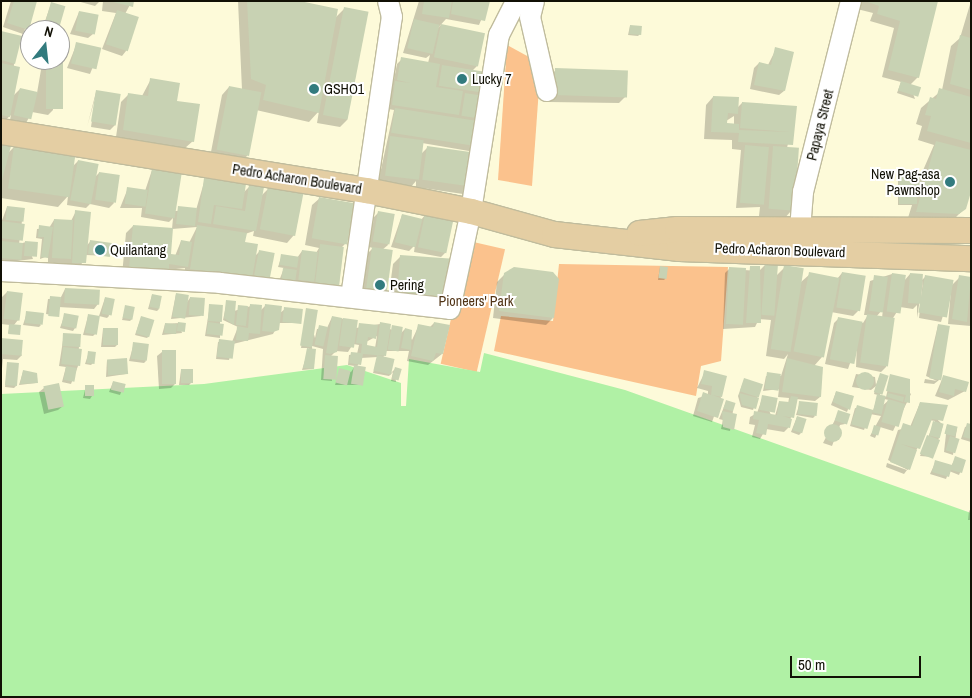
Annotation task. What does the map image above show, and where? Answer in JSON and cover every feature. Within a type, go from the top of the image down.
[{"type":"main road","name":"Pedro Acharon Boulevard","points":[[1,131],[366,190],[472,211],[536,230],[679,248],[971,230]]},
{"type":"main road","name":"Pedro Acharon Boulevard","points":[[798,240],[971,258]]},
{"type":"street","points":[[1,271],[220,283],[450,309],[472,211],[499,35],[516,1]]},
{"type":"street","points":[[534,1],[530,16],[547,91]]},
{"type":"street","name":"Papaya Street","points":[[798,240],[803,192],[851,1]]},
{"type":"street","points":[[351,298],[390,3]]},
{"type":"green space","points":[[507,45],[529,57],[539,88],[532,186],[498,180]]},
{"type":"green space","name":"Pioneers' Park","points":[[469,241],[505,249],[477,372],[441,364]]},
{"type":"green space","points":[[559,264],[728,267],[721,361],[701,366],[696,396],[494,351],[501,316],[553,321]]},
{"type":"shaded area","points":[[484,353],[625,390],[971,513],[971,697],[1,697],[1,394],[204,384],[347,365],[401,383],[401,406],[406,406],[409,359],[480,372]]},
{"type":"building","points":[[14,1],[37,1],[32,20],[20,20],[20,27],[7,23]]},
{"type":"building","points":[[109,1],[134,1],[133,7]]},
{"type":"building","points":[[247,1],[300,1],[338,9],[319,113],[263,100],[266,85],[251,79]]},
{"type":"building","points":[[424,1],[452,1],[449,18],[422,14]]},
{"type":"building","points":[[453,1],[490,1],[485,21],[451,14]]},
{"type":"building","points":[[865,1],[938,1],[919,78],[888,70],[900,21],[877,14],[879,6]]},
{"type":"building","points":[[51,2],[65,6],[61,20],[46,20]]},
{"type":"building","points":[[344,7],[369,12],[348,120],[323,115]]},
{"type":"building","points":[[117,10],[139,17],[128,51],[106,44]]},
{"type":"building","points":[[79,11],[99,15],[95,34],[75,31]]},
{"type":"building","points":[[414,19],[439,25],[433,54],[407,48]]},
{"type":"building","points":[[441,24],[485,33],[478,67],[434,57]]},
{"type":"building","points":[[630,25],[642,26],[641,35],[629,34]]},
{"type":"building","points":[[1,31],[20,36],[15,64],[1,60]]},
{"type":"building","points":[[960,35],[971,38],[971,90],[950,84]]},
{"type":"building","points":[[76,42],[101,48],[96,69],[71,63]]},
{"type":"building","points":[[775,47],[794,52],[785,91],[754,85],[759,62],[771,65]]},
{"type":"building","points":[[401,57],[440,64],[436,87],[463,91],[459,115],[392,105],[395,81],[410,83],[397,80]]},
{"type":"building","points":[[1,63],[20,67],[10,117],[1,115]]},
{"type":"building","name":"Lucky 7","points":[[442,65],[486,72],[483,93],[439,86]]},
{"type":"building","points":[[555,68],[628,71],[627,98],[554,95]]},
{"type":"building","points":[[46,70],[63,70],[63,109],[46,109]]},
{"type":"building","points":[[150,78],[180,83],[177,101],[200,104],[194,142],[123,130],[128,93],[148,96]]},
{"type":"building","points":[[901,81],[921,87],[918,97],[898,91]]},
{"type":"building","points":[[229,86],[261,92],[249,156],[217,150]]},
{"type":"building","points":[[20,88],[38,92],[31,119],[14,115]]},
{"type":"building","points":[[939,88],[971,97],[971,143],[927,131],[931,116],[925,115],[930,97],[936,99]]},
{"type":"building","points":[[96,90],[121,94],[116,126],[91,122]]},
{"type":"building","points":[[465,93],[483,96],[479,119],[461,116]]},
{"type":"building","points":[[713,96],[739,97],[738,114],[728,113],[727,123],[739,124],[739,130],[790,132],[740,128],[742,102],[797,106],[793,145],[738,142],[739,133],[711,132]]},
{"type":"building","points":[[395,108],[479,121],[475,146],[391,133]]},
{"type":"building","points":[[390,136],[424,140],[419,180],[385,176]]},
{"type":"building","points":[[936,141],[971,150],[971,192],[966,209],[959,214],[916,212]]},
{"type":"building","points":[[1,144],[11,146],[2,180],[1,180]]},
{"type":"building","points":[[745,145],[769,147],[764,205],[740,203]]},
{"type":"building","points":[[14,146],[75,155],[69,197],[8,189]]},
{"type":"building","points":[[427,146],[476,153],[471,186],[422,180]]},
{"type":"building","points":[[773,146],[799,148],[795,211],[769,209]]},
{"type":"building","points":[[78,160],[99,164],[91,204],[70,200]]},
{"type":"building","points":[[152,169],[182,174],[175,218],[145,213]]},
{"type":"building","points":[[99,172],[120,175],[116,203],[95,200]]},
{"type":"building","points":[[900,172],[920,173],[919,186],[899,185]]},
{"type":"building","points":[[204,178],[246,184],[242,209],[214,205],[211,224],[198,222]]},
{"type":"building","points":[[249,185],[264,187],[256,231],[213,224],[216,206],[245,211]]},
{"type":"building","points":[[127,187],[148,190],[145,207],[125,204]]},
{"type":"building","points":[[268,187],[303,194],[295,236],[260,229]]},
{"type":"building","points":[[899,188],[917,188],[917,204],[899,204]]},
{"type":"building","points":[[319,197],[354,203],[347,245],[312,238]]},
{"type":"building","points":[[7,206],[25,208],[23,222],[6,220]]},
{"type":"building","points":[[178,206],[197,208],[195,226],[176,224]]},
{"type":"building","points":[[75,210],[91,212],[86,263],[72,263]]},
{"type":"building","points":[[378,211],[395,214],[389,244],[373,242]]},
{"type":"building","points":[[402,214],[422,219],[415,247],[395,242]]},
{"type":"building","points":[[425,214],[453,220],[446,253],[418,247]]},
{"type":"building","points":[[54,219],[73,220],[71,259],[52,258]]},
{"type":"building","points":[[1,221],[25,224],[23,241],[1,238]]},
{"type":"building","points":[[39,225],[53,227],[48,258],[41,257],[44,237],[38,237]]},
{"type":"building","points":[[133,225],[173,228],[171,254],[179,255],[181,240],[192,242],[188,267],[169,264],[169,272],[129,268]]},
{"type":"building","points":[[197,225],[247,233],[245,242],[258,244],[252,279],[190,269]]},
{"type":"building","points":[[90,240],[112,243],[110,257],[88,254]]},
{"type":"building","points":[[1,241],[23,243],[21,260],[1,258]]},
{"type":"building","points":[[25,241],[38,242],[37,257],[24,256]]},
{"type":"building","points":[[320,244],[344,247],[339,287],[315,284]]},
{"type":"building","points":[[372,247],[393,250],[387,293],[366,290]]},
{"type":"building","points":[[259,250],[275,253],[269,281],[254,277]]},
{"type":"building","points":[[302,250],[318,252],[314,282],[298,280]]},
{"type":"building","points":[[281,254],[299,257],[297,268],[279,265]]},
{"type":"building","points":[[400,255],[453,259],[450,298],[397,294]]},
{"type":"building","points":[[765,263],[778,264],[774,316],[761,315]]},
{"type":"building","points":[[784,265],[804,268],[790,352],[771,349]]},
{"type":"building","points":[[660,266],[668,267],[666,279],[659,278]]},
{"type":"building","points":[[750,266],[760,266],[761,323],[746,323]]},
{"type":"building","points":[[514,267],[553,272],[559,279],[554,318],[499,311],[504,273]]},
{"type":"building","points":[[729,267],[746,268],[743,325],[726,324]]},
{"type":"building","points":[[283,268],[297,270],[295,281],[281,279]]},
{"type":"building","points":[[809,272],[839,278],[824,357],[794,352]]},
{"type":"building","points":[[842,272],[866,276],[860,311],[836,308]]},
{"type":"building","points":[[892,273],[906,275],[900,314],[887,312]]},
{"type":"building","points":[[910,273],[923,274],[921,304],[908,303]]},
{"type":"building","points":[[874,275],[888,277],[883,313],[869,311]]},
{"type":"building","points":[[925,275],[954,280],[947,317],[918,312]]},
{"type":"building","points":[[959,275],[971,277],[967,322],[952,319]]},
{"type":"building","points":[[65,288],[100,290],[99,305],[64,303]]},
{"type":"building","points":[[7,291],[23,293],[19,321],[4,319]]},
{"type":"building","points":[[176,293],[189,295],[185,319],[172,317]]},
{"type":"building","points":[[152,294],[162,296],[159,309],[150,307]]},
{"type":"building","points":[[50,296],[61,297],[59,317],[48,316]]},
{"type":"building","points":[[105,297],[115,299],[112,316],[102,314]]},
{"type":"building","points":[[190,297],[205,298],[204,316],[189,315]]},
{"type":"building","points":[[226,300],[236,301],[234,325],[224,318]]},
{"type":"building","points":[[209,304],[223,305],[222,322],[208,321]]},
{"type":"building","points":[[250,304],[262,305],[260,334],[249,333],[248,341],[236,340],[237,326],[248,328]]},
{"type":"building","points":[[265,304],[282,306],[279,330],[273,332],[262,331]]},
{"type":"building","points":[[125,305],[135,307],[132,320],[123,318]]},
{"type":"building","points":[[238,305],[248,306],[246,326],[236,325]]},
{"type":"building","points":[[284,307],[303,309],[301,324],[282,322]]},
{"type":"building","points":[[306,308],[318,310],[312,347],[300,346]]},
{"type":"building","points":[[26,311],[44,313],[43,325],[25,323]]},
{"type":"building","points":[[64,313],[79,316],[76,329],[62,326]]},
{"type":"building","points":[[88,314],[100,316],[97,335],[85,333]]},
{"type":"building","points":[[867,314],[895,318],[888,366],[860,363]]},
{"type":"building","points":[[141,316],[154,320],[149,337],[136,333]]},
{"type":"building","points":[[332,316],[342,318],[337,352],[330,354],[326,353]]},
{"type":"building","points":[[838,317],[863,322],[854,364],[830,359]]},
{"type":"building","points":[[343,318],[358,320],[354,348],[339,346]]},
{"type":"building","points":[[178,322],[186,323],[185,332],[177,331]]},
{"type":"building","points":[[208,322],[224,324],[222,336],[207,334]]},
{"type":"building","points":[[380,322],[391,324],[386,356],[363,354],[361,365],[349,363],[351,352],[361,353],[362,344],[356,343],[359,323],[378,325],[376,339],[368,337],[367,345],[377,347]]},
{"type":"building","points":[[434,322],[450,325],[443,354],[436,353],[433,361],[411,356],[418,324],[433,327]]},
{"type":"building","points":[[165,323],[177,324],[176,334],[164,333]]},
{"type":"building","points":[[9,324],[21,325],[20,335],[8,334]]},
{"type":"building","points":[[938,324],[950,326],[941,380],[929,378]]},
{"type":"building","points":[[319,325],[328,327],[323,347],[315,344]]},
{"type":"building","points":[[392,325],[403,327],[398,352],[388,350]]},
{"type":"building","points":[[103,328],[118,328],[118,345],[103,345]]},
{"type":"building","points":[[405,328],[412,330],[411,350],[401,348]]},
{"type":"building","points":[[63,333],[81,334],[80,347],[62,346]]},
{"type":"building","points":[[1,338],[23,340],[22,356],[1,354]]},
{"type":"building","points":[[219,339],[235,341],[233,359],[217,357]]},
{"type":"building","points":[[133,342],[149,344],[147,361],[131,359]]},
{"type":"building","points":[[63,347],[82,349],[80,366],[61,364]]},
{"type":"building","points":[[307,348],[316,349],[314,369],[303,368]]},
{"type":"building","points":[[162,350],[176,350],[176,384],[162,384]]},
{"type":"building","points":[[88,351],[96,352],[94,364],[87,363]]},
{"type":"building","points":[[325,355],[338,356],[336,380],[323,379]]},
{"type":"building","points":[[377,355],[395,359],[391,375],[373,371]]},
{"type":"building","points":[[127,358],[128,374],[108,375],[107,359]]},
{"type":"building","points":[[787,358],[823,367],[821,397],[782,392]]},
{"type":"building","points":[[7,362],[19,363],[17,386],[5,385]]},
{"type":"building","points":[[354,365],[366,367],[363,386],[351,384]]},
{"type":"building","points":[[66,366],[77,368],[74,382],[64,380]]},
{"type":"building","points":[[395,367],[402,369],[398,380],[392,379]]},
{"type":"building","points":[[339,368],[351,371],[347,385],[335,383]]},
{"type":"building","points":[[181,369],[193,369],[193,383],[181,383]]},
{"type":"building","points":[[23,370],[37,373],[38,383],[20,384]]},
{"type":"building","points":[[704,370],[727,376],[722,397],[712,395],[724,399],[718,418],[697,411],[703,392],[711,395],[712,386],[701,384]]},
{"type":"building","points":[[767,372],[781,374],[778,391],[765,389]]},
{"type":"building","points":[[861,372],[869,372],[874,377],[872,388],[861,390],[856,385],[856,377]]},
{"type":"building","points":[[880,373],[889,376],[882,395],[874,392]]},
{"type":"building","points":[[890,374],[910,379],[910,403],[904,402],[906,395],[886,391]]},
{"type":"building","points":[[943,375],[969,382],[966,392],[955,389],[954,396],[939,392]]},
{"type":"building","points":[[744,378],[763,384],[759,397],[740,391]]},
{"type":"building","points":[[113,381],[126,384],[124,393],[111,390]]},
{"type":"building","points":[[59,383],[64,406],[48,410],[43,386]]},
{"type":"building","points":[[85,385],[94,385],[94,396],[85,396]]},
{"type":"building","points":[[836,391],[854,396],[850,410],[833,402]]},
{"type":"building","points":[[739,393],[759,398],[756,409],[742,405]]},
{"type":"building","points":[[888,393],[904,397],[903,402],[887,397]]},
{"type":"building","points":[[877,394],[886,396],[881,415],[873,413]]},
{"type":"building","points":[[762,395],[778,398],[775,413],[759,410]]},
{"type":"building","points":[[791,396],[798,397],[794,418],[783,416],[792,419],[790,428],[768,424],[766,435],[756,433],[759,420],[753,419],[754,411],[777,415],[779,401],[789,402]]},
{"type":"building","points":[[888,399],[905,404],[899,427],[881,422]]},
{"type":"building","points":[[726,400],[736,403],[733,412],[723,409]]},
{"type":"building","points":[[799,401],[818,403],[817,416],[798,414]]},
{"type":"building","points":[[920,402],[948,405],[943,421],[932,419],[920,449],[901,444],[917,450],[910,470],[890,462],[903,423],[912,426]]},
{"type":"building","points":[[857,405],[873,410],[867,429],[851,424]]},
{"type":"building","points":[[838,410],[850,414],[847,424],[835,420]]},
{"type":"building","points":[[722,411],[737,414],[734,430],[723,427]]},
{"type":"building","points":[[797,416],[807,419],[802,433],[793,430]]},
{"type":"building","points":[[933,421],[944,424],[940,438],[929,435]]},
{"type":"building","points":[[967,423],[971,424],[971,439],[963,437]]},
{"type":"building","points":[[833,424],[839,427],[842,433],[839,439],[833,442],[827,439],[824,433],[827,427]]},
{"type":"building","points":[[947,424],[958,427],[955,437],[944,434]]},
{"type":"building","points":[[874,425],[881,427],[878,436],[872,434]]},
{"type":"building","points":[[927,435],[940,440],[933,459],[920,454]]},
{"type":"building","points":[[950,436],[960,439],[955,453],[946,450]]},
{"type":"building","points":[[955,456],[966,460],[962,473],[951,470],[949,477],[932,472],[935,460],[952,465]]},
{"type":"place","name":"Lucky 7","points":[[462,79]]},
{"type":"place","name":"GSHO1","points":[[314,89]]},
{"type":"place","name":"New Pag-asa Pawnshop","points":[[950,182]]},
{"type":"place","name":"Quilantang","points":[[100,250]]},
{"type":"place","name":"Pering","points":[[380,285]]}]
